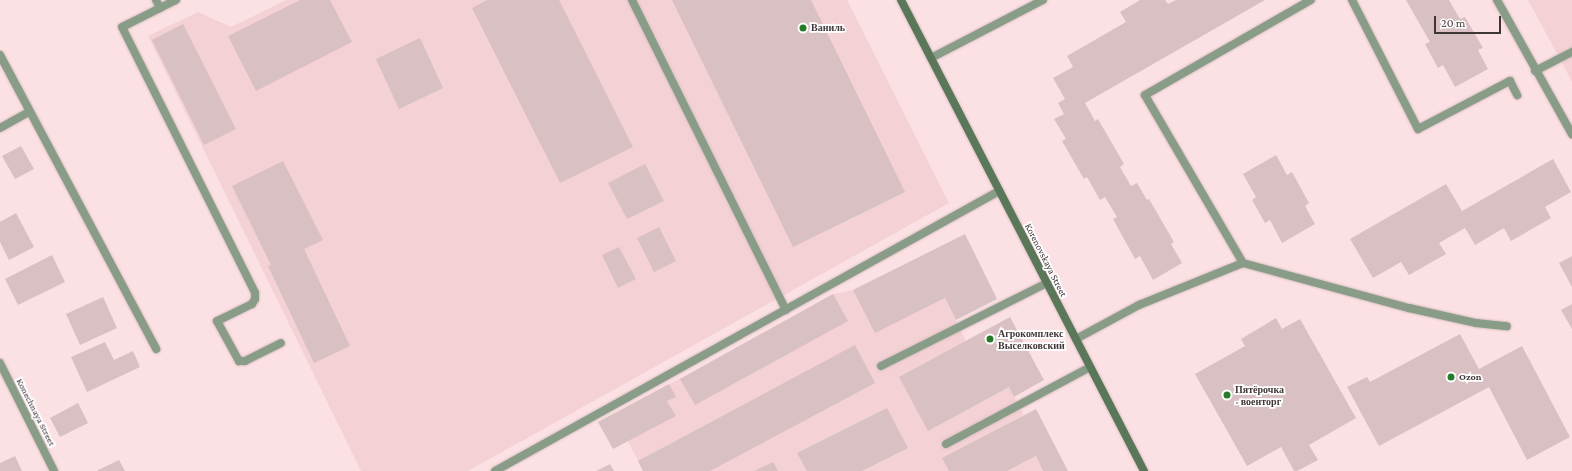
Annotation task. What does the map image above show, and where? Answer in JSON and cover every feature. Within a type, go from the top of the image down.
[{"type":"street","points":[[156,0],[160,8]]},
{"type":"street","points":[[176,0],[122,27],[255,293],[255,299],[252,304],[217,322],[238,361],[245,361],[281,343]]},
{"type":"street","points":[[632,0],[786,310]]},
{"type":"street","name":"Korenovskaya Street","points":[[901,0],[1144,471]]},
{"type":"street","points":[[931,58],[1043,0]]},
{"type":"street","points":[[1243,263],[1145,95],[1311,0]]},
{"type":"street","points":[[1352,0],[1418,129],[1510,81],[1517,95]]},
{"type":"street","points":[[1497,0],[1535,71],[1572,134]]},
{"type":"street","points":[[1535,71],[1572,52]]},
{"type":"street","points":[[0,55],[156,349]]},
{"type":"street","points":[[0,128],[29,112]]},
{"type":"street","points":[[496,471],[999,191]]},
{"type":"street","points":[[1076,339],[1139,305],[1243,263],[1409,308],[1476,323],[1507,326]]},
{"type":"street","points":[[881,366],[1047,283]]},
{"type":"street","name":"Konechnaya Street","points":[[0,363],[54,471]]},
{"type":"street","points":[[946,444],[1090,367]]},
{"type":"shaded area","points":[[286,0],[847,0],[949,203],[468,471],[361,471],[148,36],[198,12],[231,27]]},
{"type":"shaded area","points":[[1528,0],[1572,0],[1572,82],[1560,59]]},
{"type":"shaded area","points":[[887,273],[909,316],[945,298],[966,341],[980,333],[1024,415],[1000,428],[1020,464],[1036,456],[1043,471],[643,471],[628,441],[675,416],[661,389],[833,294],[853,290]]},
{"type":"building","points":[[300,0],[330,0],[352,42],[256,91],[228,36]]},
{"type":"building","points":[[487,0],[559,0],[633,147],[560,183],[472,8]]},
{"type":"building","points":[[672,0],[811,0],[905,192],[793,247]]},
{"type":"building","points":[[1140,0],[1165,0],[1168,4],[1176,0],[1265,0],[1085,103],[1095,121],[1098,119],[1124,164],[1120,167],[1131,186],[1137,183],[1147,200],[1149,199],[1174,242],[1171,244],[1182,263],[1153,280],[1140,256],[1135,259],[1113,219],[1117,217],[1105,197],[1100,200],[1087,177],[1084,179],[1062,141],[1066,139],[1054,119],[1064,114],[1058,103],[1065,99],[1053,78],[1073,67],[1067,56],[1126,22],[1120,12]]},
{"type":"building","points":[[1406,0],[1449,0],[1460,19],[1465,17],[1483,48],[1478,50],[1488,69],[1455,87],[1443,65],[1438,68],[1425,44],[1430,42]]},
{"type":"building","points":[[183,24],[236,129],[204,145],[152,40]]},
{"type":"building","points":[[420,38],[443,88],[399,109],[376,59]]},
{"type":"building","points":[[21,146],[34,169],[15,179],[2,156]]},
{"type":"building","points":[[1276,155],[1287,175],[1292,172],[1309,203],[1305,206],[1315,224],[1282,243],[1270,220],[1265,223],[1252,200],[1256,197],[1243,174]]},
{"type":"building","points":[[1553,159],[1571,192],[1545,207],[1551,218],[1511,241],[1504,228],[1475,245],[1465,228],[1439,243],[1446,254],[1409,275],[1401,262],[1373,278],[1350,239],[1446,184],[1462,211]]},
{"type":"building","points":[[283,161],[323,240],[304,249],[350,346],[314,363],[268,266],[271,265],[232,186]]},
{"type":"building","points":[[645,164],[664,201],[627,219],[608,183]]},
{"type":"building","points":[[16,213],[34,247],[9,260],[0,242],[0,222]]},
{"type":"building","points":[[659,227],[676,261],[654,272],[637,238]]},
{"type":"building","points":[[965,234],[997,299],[956,320],[945,298],[875,333],[853,290]]},
{"type":"building","points":[[619,247],[636,279],[618,288],[602,255]]},
{"type":"building","points":[[52,255],[65,282],[18,305],[5,279]]},
{"type":"building","points":[[1572,256],[1572,287],[1559,263]]},
{"type":"building","points":[[833,294],[848,321],[695,405],[680,379]]},
{"type":"building","points":[[103,297],[117,328],[80,345],[66,314]]},
{"type":"building","points":[[1572,304],[1572,329],[1561,310]]},
{"type":"building","points":[[1010,317],[1044,380],[1014,397],[1009,387],[928,431],[899,377]]},
{"type":"building","points":[[1276,318],[1282,329],[1300,319],[1356,418],[1309,445],[1318,460],[1297,471],[1294,471],[1281,447],[1247,466],[1195,374],[1245,346],[1241,339]]},
{"type":"building","points":[[1460,334],[1479,369],[1522,346],[1570,437],[1527,460],[1489,387],[1379,446],[1347,387],[1367,377],[1370,382]]},
{"type":"building","points":[[105,342],[114,360],[133,351],[140,367],[87,392],[71,357]]},
{"type":"building","points":[[855,345],[875,383],[710,471],[643,471],[638,461]]},
{"type":"building","points":[[669,384],[676,397],[667,401],[676,416],[613,449],[598,422]]},
{"type":"building","points":[[78,403],[88,423],[60,437],[50,418]]},
{"type":"building","points":[[887,408],[908,448],[862,471],[807,471],[797,453]]},
{"type":"building","points":[[1036,409],[1068,471],[1043,471],[1036,456],[1007,471],[949,471],[942,458]]},
{"type":"building","points":[[15,456],[22,471],[0,471],[0,463]]},
{"type":"building","points":[[119,460],[125,471],[96,471]]},
{"type":"building","points":[[773,462],[778,471],[754,471]]},
{"type":"building","points":[[610,464],[614,471],[596,471]]},
{"type":"place","name":"Ваниль","points":[[803,28]]},
{"type":"place","name":"Агрокомплекс Выселковский","points":[[990,339]]},
{"type":"place","name":"Ozon","points":[[1451,377]]},
{"type":"place","name":"Пятёрочка - военторг","points":[[1227,395]]}]
